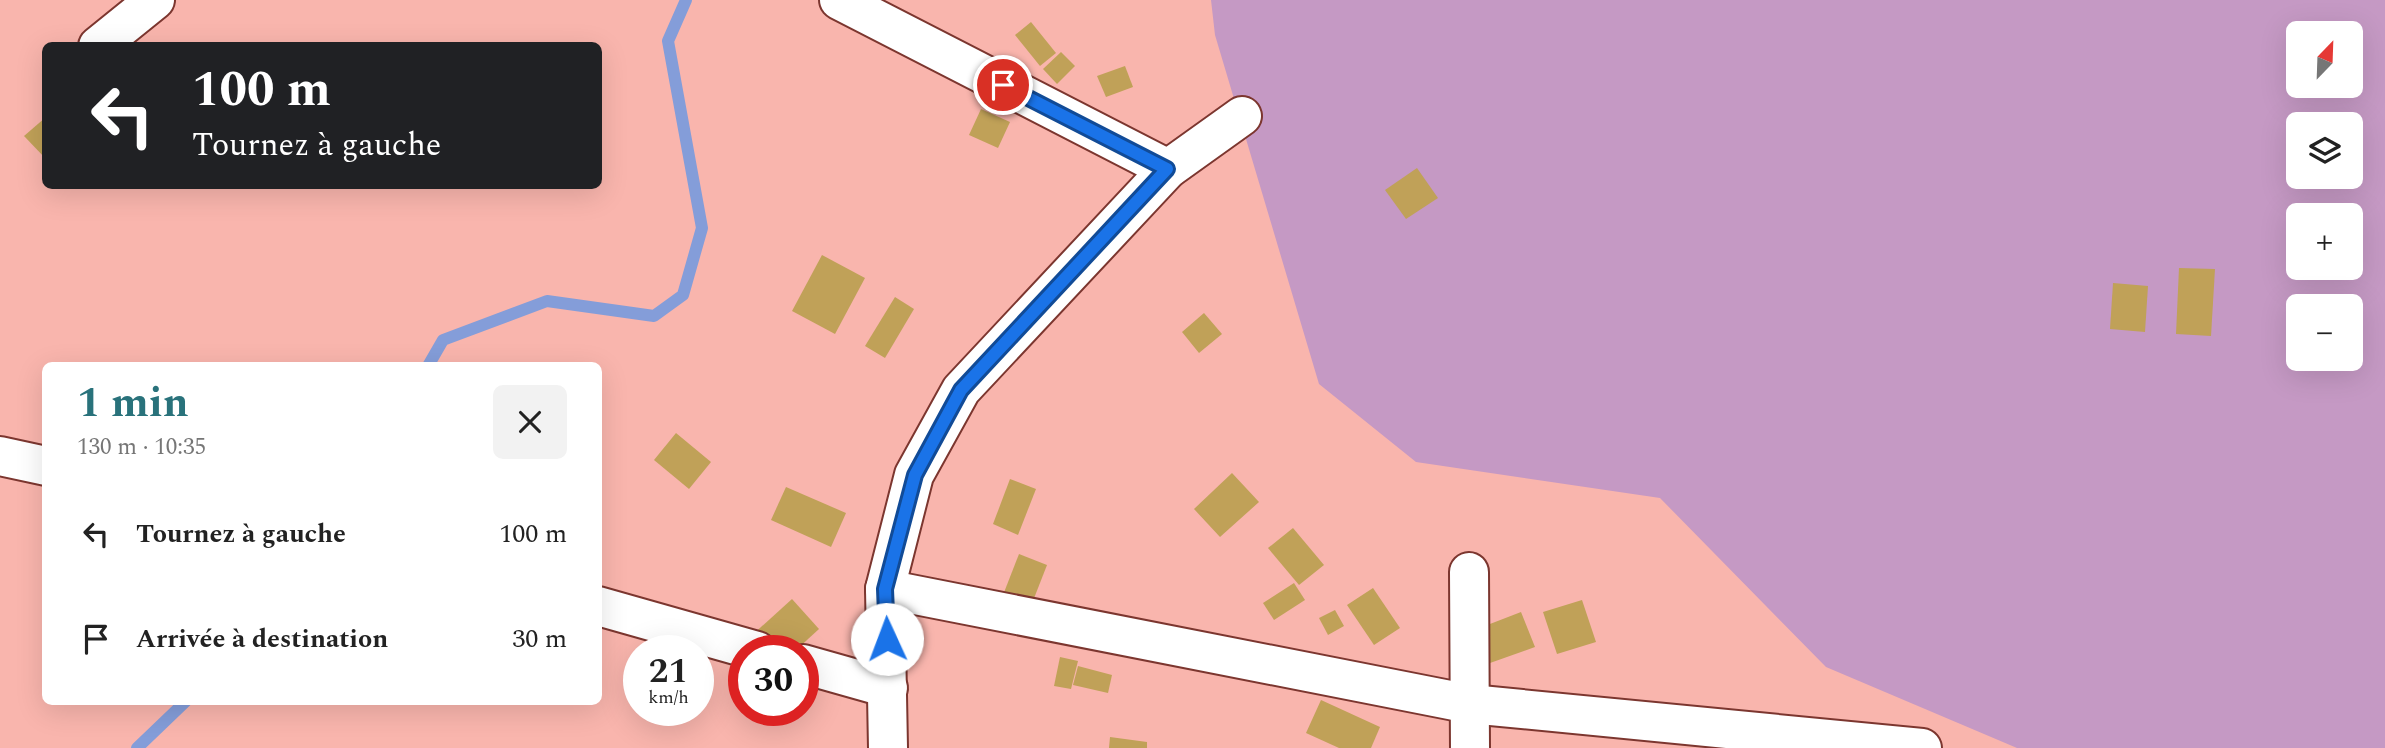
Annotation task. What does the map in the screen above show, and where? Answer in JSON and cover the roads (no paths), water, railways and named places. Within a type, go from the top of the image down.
[{"type":"street","points":[[103,42],[155,0]]},
{"type":"street","points":[[839,0],[1167,169]]},
{"type":"street","points":[[888,748],[885,589],[915,475],[961,390],[1167,169],[1242,116]]},
{"type":"street","points":[[0,456],[42,465]]},
{"type":"street","points":[[1469,572],[1470,748]]},
{"type":"street","points":[[885,589],[1470,704],[1922,748]]},
{"type":"street","points":[[602,607],[728,643]]},
{"type":"street","points":[[819,669],[888,688]]},
{"type":"waterway","points":[[430,362],[443,340],[547,301],[654,316],[683,295],[702,228],[668,41],[686,0]]},
{"type":"waterway","points":[[137,748],[182,705]]}]
